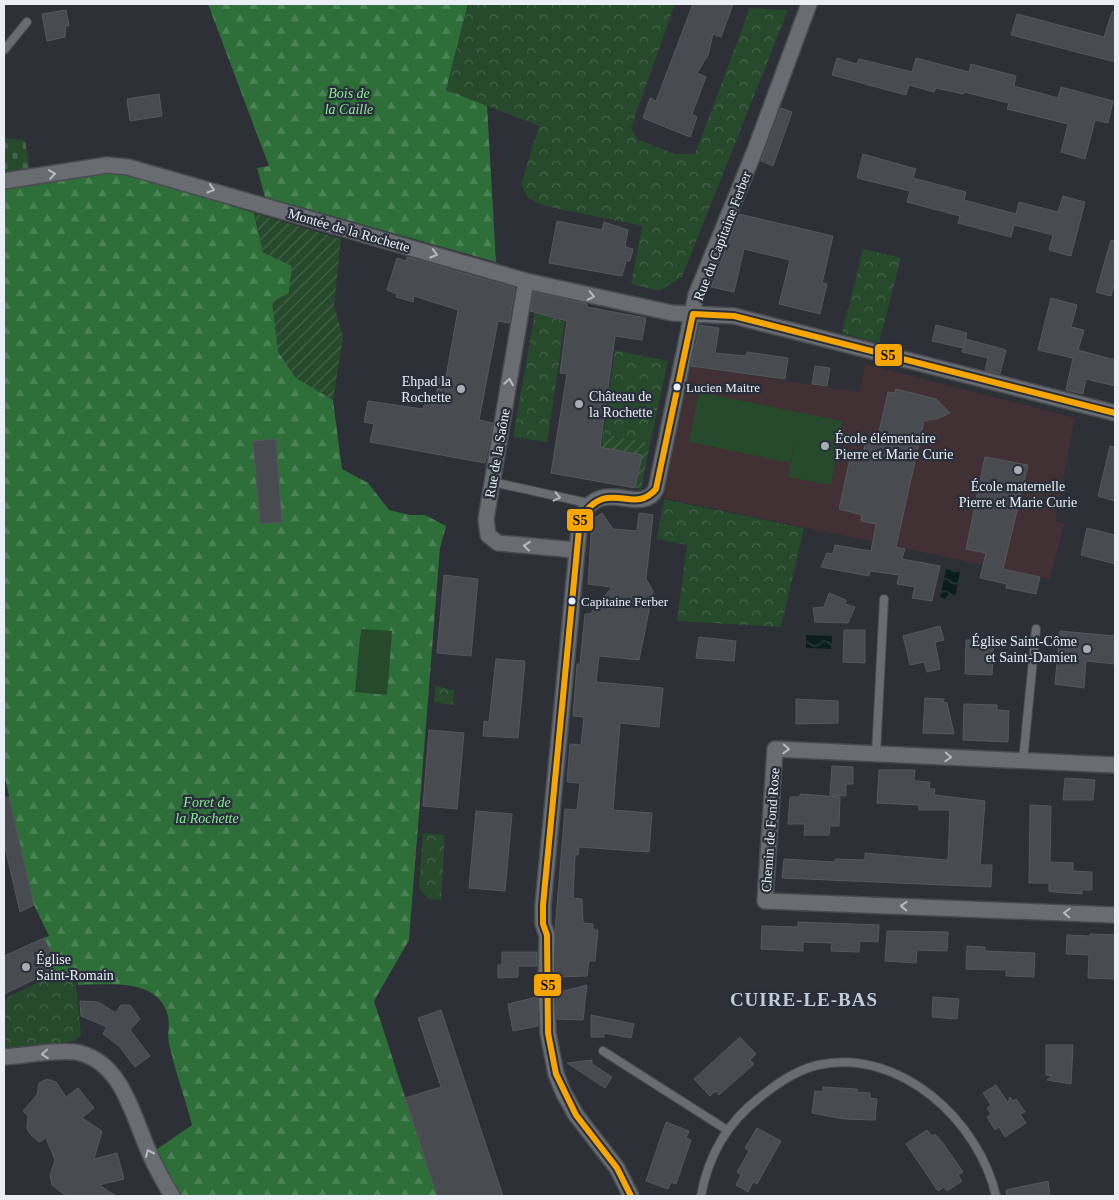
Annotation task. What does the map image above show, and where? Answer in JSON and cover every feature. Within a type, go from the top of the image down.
[{"type":"street","name":"Rue du Capitaine Ferber","points":[[588,506],[609,495],[648,500],[656,490],[696,295],[755,150],[808,4]]},
{"type":"street","name":"Montée de la Rochette","points":[[4,181],[107,166],[128,167],[526,281],[672,313],[734,316],[1115,413]]},
{"type":"street","name":"Rue de la Saône","points":[[526,281],[486,519],[488,535],[498,543],[576,550]]},
{"type":"street","points":[[588,506],[580,519],[576,550],[543,906],[543,924],[548,935],[546,986],[548,1033],[556,1074],[563,1092],[576,1114],[618,1168],[631,1196]]},
{"type":"street","name":"Chemin de Fond Rose","points":[[1115,766],[775,749],[765,901],[1115,916]]},
{"type":"street","points":[[4,1057],[78,1052],[94,1058],[107,1069],[126,1095],[149,1152],[172,1196]]},
{"type":"lane","points":[[4,50],[27,22]]},
{"type":"lane","points":[[493,482],[583,502],[588,506]]},
{"type":"lane","points":[[876,754],[884,599]]},
{"type":"lane","points":[[1023,761],[1036,629]]},
{"type":"lane","points":[[604,1051],[727,1130]]},
{"type":"lane","points":[[700,1196],[710,1163],[727,1130],[744,1110],[765,1093],[805,1069],[837,1063],[874,1067],[894,1073],[924,1090],[954,1116],[978,1149],[986,1165],[996,1196]]},
{"type":"shaded area","name":"École élémentaire Pierre et Marie Curie","points":[[865,364],[1075,418],[1055,521],[1064,524],[1050,579],[664,498],[691,366],[860,392]]},
{"type":"green space","name":"Bois de la Caille","points":[[208,4],[468,4],[446,90],[487,105],[496,262],[265,197],[257,168],[269,166]]},
{"type":"green space","points":[[468,4],[675,4],[631,128],[637,139],[675,154],[695,154],[750,8],[788,10],[682,277],[659,291],[631,284],[642,226],[545,206],[528,198],[521,184],[539,126],[446,90]]},
{"type":"green space","points":[[4,138],[25,140],[30,170],[4,174]]},
{"type":"green space","name":"Foret de la Rochette","points":[[105,172],[140,177],[254,213],[263,252],[292,266],[289,293],[295,377],[333,400],[342,469],[368,483],[389,510],[410,515],[425,515],[446,526],[440,548],[409,940],[374,1001],[437,1196],[179,1196],[153,1152],[192,1125],[171,1053],[168,1040],[168,1016],[162,1003],[154,995],[143,989],[130,986],[78,985],[77,973],[51,975],[45,961],[54,957],[44,938],[49,936],[34,905],[4,774],[4,188]]},
{"type":"green space","points":[[254,213],[341,239],[334,305],[343,337],[333,400],[295,377],[278,352],[272,302],[289,293],[292,266],[263,252]]},
{"type":"green space","points":[[863,249],[901,258],[879,343],[842,333]]},
{"type":"green space","points":[[535,312],[565,322],[547,442],[513,437]]},
{"type":"green space","points":[[615,350],[668,361],[650,443],[603,434]]},
{"type":"green space","points":[[699,392],[843,421],[831,485],[788,477],[795,441],[790,463],[689,442]]},
{"type":"green space","points":[[603,434],[650,443],[641,489],[635,488],[642,455],[601,447]]},
{"type":"green space","points":[[664,499],[804,528],[781,627],[677,621],[687,545],[657,539]]},
{"type":"green space","points":[[361,629],[392,631],[387,695],[355,692]]},
{"type":"green space","points":[[435,686],[454,690],[453,705],[434,702]]},
{"type":"green space","points":[[423,833],[445,835],[441,900],[428,899],[419,888]]},
{"type":"green space","points":[[75,974],[81,1035],[75,1041],[4,1048],[4,999],[51,976]]},
{"type":"water","points":[[946,569],[960,572],[955,596],[948,594],[945,599],[940,597]]},
{"type":"water","points":[[806,635],[832,636],[831,649],[806,648]]},
{"type":"building","points":[[693,4],[733,4],[721,37],[713,34],[708,55],[697,73],[706,77],[692,114],[697,117],[690,137],[643,118],[650,98],[656,101]]},
{"type":"building","points":[[66,10],[69,26],[66,26],[65,37],[47,41],[42,14]]},
{"type":"building","points":[[1112,12],[1115,12],[1115,62],[1011,35],[1017,14],[1104,37]]},
{"type":"building","points":[[837,58],[857,64],[859,59],[912,72],[916,58],[969,72],[971,64],[1016,76],[1014,86],[1058,98],[1061,87],[1113,101],[1108,123],[1095,120],[1085,159],[1061,152],[1068,124],[1007,109],[1009,103],[964,92],[963,94],[936,88],[934,92],[909,85],[906,95],[832,75]]},
{"type":"building","points":[[159,94],[162,116],[130,121],[127,99]]},
{"type":"building","points":[[781,108],[792,112],[773,166],[761,161]]},
{"type":"building","points":[[863,154],[916,169],[913,178],[966,192],[964,200],[1016,214],[1019,202],[1058,212],[1063,196],[1085,202],[1071,256],[1049,250],[1053,235],[1014,225],[1011,237],[958,223],[960,216],[907,202],[910,191],[857,178]]},
{"type":"building","points":[[739,214],[833,236],[822,283],[827,284],[820,314],[779,304],[790,260],[744,249],[734,292],[711,287]]},
{"type":"building","points":[[557,221],[602,230],[604,222],[628,230],[625,247],[633,249],[630,261],[626,261],[622,276],[549,263]]},
{"type":"building","points":[[1111,240],[1115,241],[1115,282],[1111,296],[1096,292]]},
{"type":"building","name":"Ehpad la Rochette","points":[[407,257],[515,288],[509,323],[498,321],[479,420],[493,423],[485,463],[370,442],[374,424],[364,422],[368,401],[423,409],[425,403],[434,405],[440,376],[446,377],[458,310],[414,296],[413,302],[396,297],[397,294],[387,290],[397,258],[406,261]]},
{"type":"building","name":"Château de la Rochette","points":[[534,292],[587,304],[587,307],[646,318],[642,340],[615,336],[600,447],[642,455],[635,488],[551,473],[567,374],[560,373],[567,321],[530,311]]},
{"type":"building","points":[[1051,298],[1077,305],[1071,327],[1084,330],[1078,350],[1115,360],[1115,386],[1086,379],[1083,394],[1066,390],[1073,358],[1038,350]]},
{"type":"building","points":[[700,325],[719,328],[715,353],[746,356],[747,352],[788,358],[785,379],[691,366]]},
{"type":"building","points":[[936,325],[967,333],[963,348],[932,341]]},
{"type":"building","points":[[966,339],[1006,350],[1000,374],[985,370],[988,358],[962,352]]},
{"type":"building","points":[[815,366],[830,368],[827,386],[812,384]]},
{"type":"building","points":[[896,389],[936,399],[950,413],[939,418],[924,421],[896,547],[905,549],[902,559],[940,566],[932,601],[912,598],[915,587],[897,584],[899,575],[870,571],[869,576],[821,567],[827,553],[833,554],[835,545],[871,551],[876,524],[861,521],[862,515],[839,509],[850,458],[855,458],[856,455],[863,456],[866,439],[877,441],[888,392],[895,393]]},
{"type":"building","points":[[276,439],[282,522],[260,524],[253,441]]},
{"type":"building","points":[[1110,446],[1115,447],[1115,501],[1098,496]]},
{"type":"building","name":"École maternelle Pierre et Marie Curie","points":[[985,457],[1028,465],[1003,569],[1040,577],[1036,594],[1006,588],[1007,584],[980,578],[986,553],[966,549]]},
{"type":"building","points":[[602,513],[613,529],[637,531],[639,513],[653,515],[646,579],[653,591],[639,660],[599,656],[596,682],[663,688],[659,727],[620,723],[613,810],[652,813],[649,852],[579,847],[578,855],[575,855],[573,898],[582,899],[583,923],[593,924],[593,930],[598,930],[595,961],[589,961],[587,976],[556,977],[555,931],[565,809],[577,810],[580,783],[567,782],[570,744],[581,745],[584,717],[573,716],[577,664],[580,664],[585,614],[590,614],[612,587],[588,584],[592,520]]},
{"type":"building","points":[[1087,528],[1115,535],[1115,564],[1081,555]]},
{"type":"building","points":[[444,575],[478,579],[471,656],[437,653]]},
{"type":"building","points":[[829,593],[846,600],[845,604],[855,607],[848,623],[815,622],[813,608],[824,607]]},
{"type":"building","points":[[940,626],[944,640],[935,642],[940,669],[927,672],[924,662],[910,665],[903,636]]},
{"type":"building","points":[[844,630],[865,630],[865,663],[843,662]]},
{"type":"building","name":"Église Saint-Côme et Saint-Damien","points":[[1060,631],[1115,636],[1115,664],[1086,661],[1084,688],[1055,684]]},
{"type":"building","points":[[699,637],[736,641],[734,661],[696,658]]},
{"type":"building","points":[[966,640],[994,640],[992,675],[965,674]]},
{"type":"building","points":[[496,659],[525,661],[518,738],[483,736],[484,721],[489,722]]},
{"type":"building","points":[[925,698],[944,699],[943,702],[947,703],[954,734],[923,733]]},
{"type":"building","points":[[796,699],[838,701],[838,723],[796,724]]},
{"type":"building","points":[[964,704],[997,705],[997,710],[1009,711],[1008,742],[963,740]]},
{"type":"building","points":[[429,730],[464,733],[457,809],[423,806]]},
{"type":"building","points":[[832,766],[853,767],[853,784],[846,784],[846,796],[830,795]]},
{"type":"building","points":[[879,770],[915,770],[914,781],[930,782],[929,789],[935,789],[934,795],[985,801],[980,865],[992,865],[991,887],[782,878],[784,859],[835,862],[835,859],[865,860],[865,853],[948,860],[950,810],[919,810],[919,805],[877,803]]},
{"type":"building","points":[[1065,778],[1095,780],[1093,800],[1063,800]]},
{"type":"building","points":[[800,794],[840,797],[839,826],[830,826],[829,835],[804,835],[805,824],[788,824],[790,797],[800,797]]},
{"type":"building","points":[[9,797],[34,905],[20,912],[4,843],[4,798]]},
{"type":"building","points":[[1030,805],[1051,806],[1050,862],[1073,863],[1073,871],[1092,872],[1092,890],[1082,890],[1082,894],[1054,892],[1049,891],[1049,883],[1029,883]]},
{"type":"building","points":[[476,811],[512,814],[505,891],[469,888]]},
{"type":"building","points":[[798,922],[879,925],[878,942],[860,941],[859,952],[831,951],[832,943],[803,942],[803,951],[761,949],[762,926],[798,927]]},
{"type":"building","points":[[887,931],[948,932],[947,951],[917,950],[916,963],[885,961]]},
{"type":"building","points":[[1090,934],[1115,935],[1115,979],[1088,978],[1089,955],[1066,954],[1067,935],[1090,936]]},
{"type":"building","name":"Église Saint-Romain","points":[[44,938],[54,957],[45,961],[50,972],[4,994],[4,956]]},
{"type":"building","points":[[967,946],[985,947],[985,951],[1035,953],[1034,977],[1006,976],[1006,970],[966,969]]},
{"type":"building","points":[[502,952],[537,952],[537,966],[518,966],[518,977],[498,978],[498,965],[502,965]]},
{"type":"building","points":[[587,985],[583,1020],[557,1019],[556,993]]},
{"type":"building","points":[[537,997],[538,1026],[513,1031],[508,1004]]},
{"type":"building","points":[[933,997],[959,999],[957,1019],[932,1017]]},
{"type":"building","points":[[80,1001],[98,1002],[116,1013],[121,1005],[130,1005],[140,1019],[130,1030],[150,1056],[135,1067],[119,1046],[103,1034],[107,1027],[81,1016]]},
{"type":"building","points":[[441,1010],[503,1196],[437,1196],[405,1098],[441,1087],[418,1018]]},
{"type":"building","points":[[591,1015],[634,1024],[631,1038],[604,1033],[604,1037],[591,1037]]},
{"type":"building","points":[[740,1037],[756,1054],[750,1060],[754,1064],[719,1095],[716,1091],[710,1096],[694,1079]]},
{"type":"building","points":[[1046,1045],[1073,1045],[1071,1084],[1047,1080],[1052,1076],[1046,1075]]},
{"type":"building","points":[[592,1060],[592,1064],[612,1077],[605,1088],[567,1063]]},
{"type":"building","points":[[47,1079],[56,1082],[66,1097],[78,1088],[94,1108],[82,1118],[102,1131],[94,1159],[117,1153],[124,1179],[99,1185],[116,1196],[66,1196],[52,1185],[50,1176],[55,1160],[46,1138],[39,1142],[27,1129],[28,1116],[23,1111],[37,1095],[39,1083]]},
{"type":"building","points":[[996,1085],[1008,1103],[1010,1097],[1013,1101],[1016,1099],[1025,1112],[1020,1114],[1026,1123],[1005,1137],[999,1127],[995,1130],[987,1117],[991,1114],[987,1108],[991,1105],[983,1093]]},
{"type":"building","points":[[823,1087],[857,1089],[857,1092],[870,1093],[870,1098],[877,1099],[875,1120],[844,1119],[812,1113],[815,1091],[823,1092]]},
{"type":"building","points":[[666,1122],[689,1131],[686,1138],[691,1140],[676,1184],[671,1182],[668,1189],[646,1181]]},
{"type":"building","points":[[757,1128],[781,1141],[757,1184],[753,1182],[748,1192],[736,1185],[741,1175],[737,1172],[749,1151],[745,1148]]},
{"type":"building","points":[[927,1130],[932,1136],[935,1134],[943,1143],[963,1172],[958,1175],[962,1181],[947,1191],[944,1187],[938,1191],[906,1144]]},
{"type":"building","points":[[1048,1181],[1050,1196],[1007,1196],[1006,1190]]},
{"type":"transit line","name":"S5","points":[[631,1196],[617,1168],[576,1115],[556,1074],[548,1033],[547,935],[543,924],[543,905],[580,519],[591,506],[601,500],[610,498],[638,499],[647,497],[656,489],[693,314],[734,316],[1115,413]]},
{"type":"place","name":"Lucien Maitre","points":[[677,387]]},
{"type":"place","name":"Ehpad la Rochette","points":[[461,389]]},
{"type":"place","name":"Château de la Rochette","points":[[579,404]]},
{"type":"place","name":"École élémentaire Pierre et Marie Curie","points":[[825,446]]},
{"type":"place","name":"École maternelle Pierre et Marie Curie","points":[[1018,470]]},
{"type":"place","name":"Capitaine Ferber","points":[[572,601]]},
{"type":"place","name":"Église Saint-Côme et Saint-Damien","points":[[1087,649]]},
{"type":"place","name":"Église Saint-Romain","points":[[26,967]]},
{"type":"district","name":"CUIRE-LE-BAS","points":[[804,999]]}]
